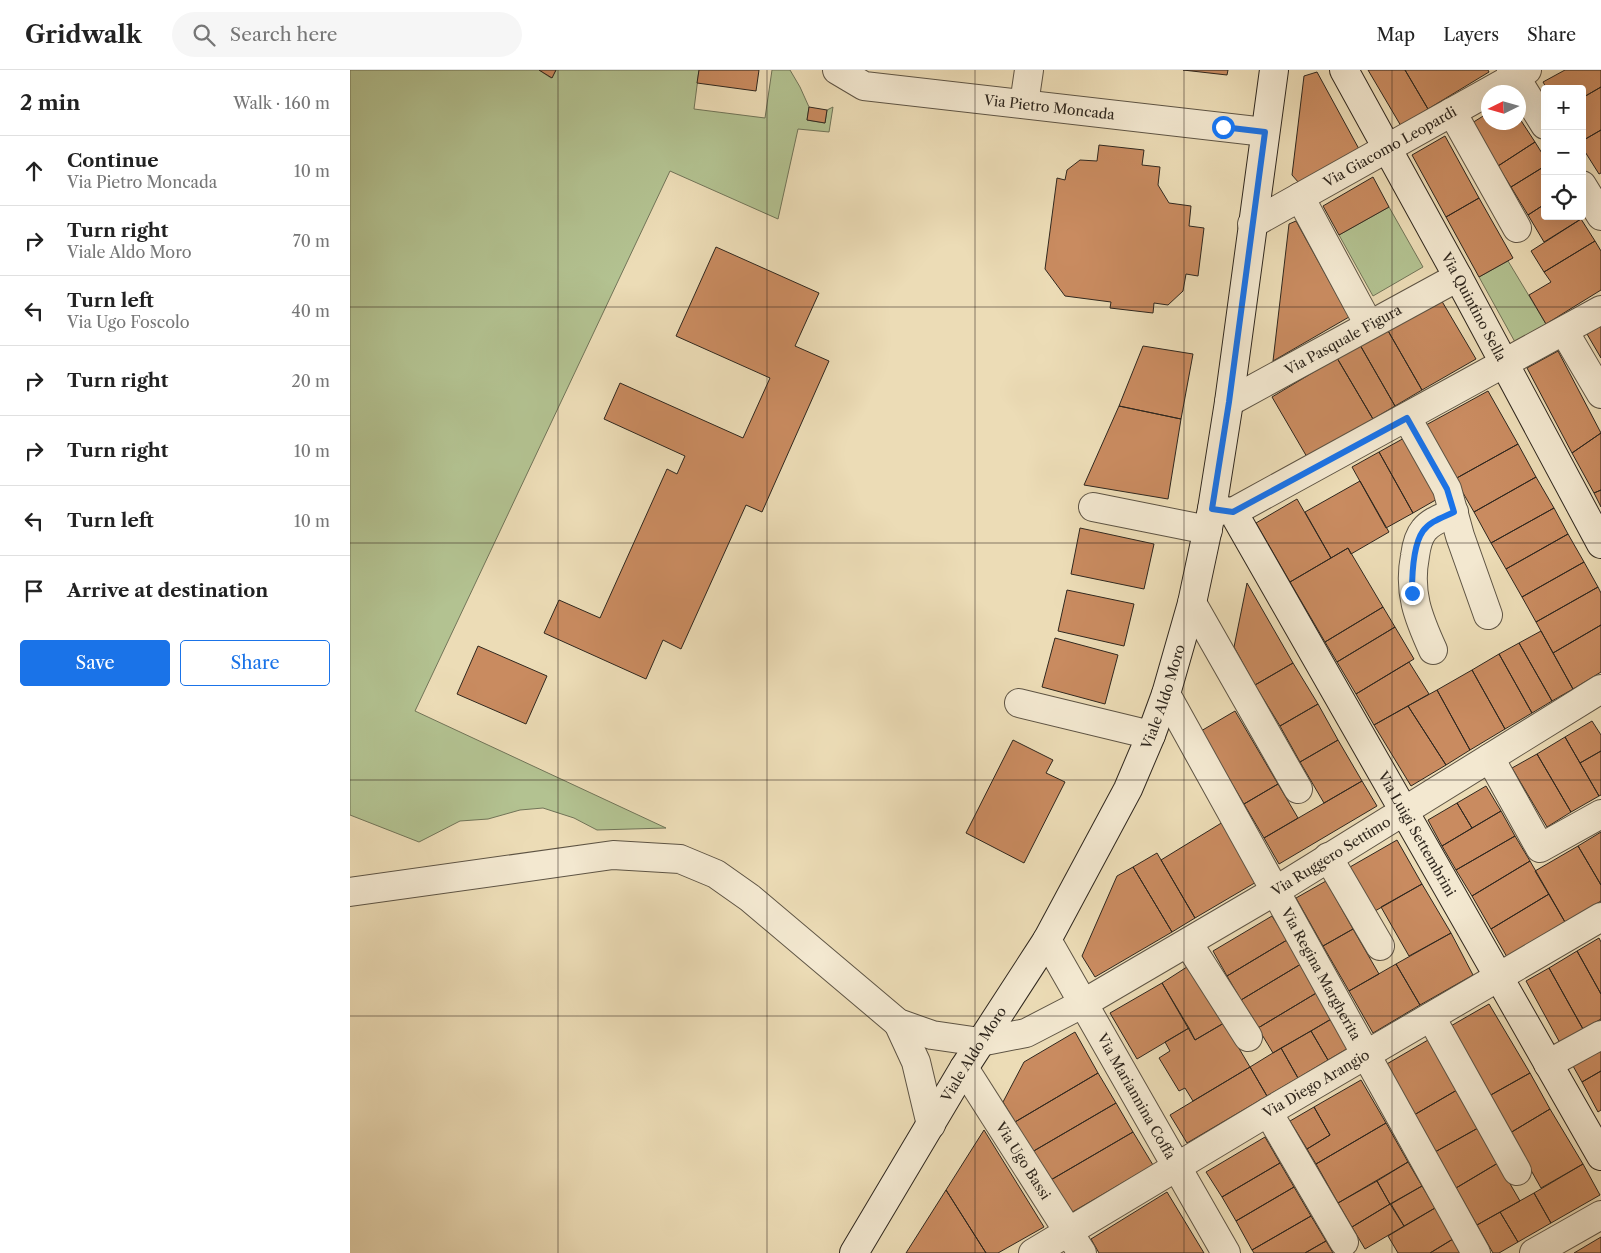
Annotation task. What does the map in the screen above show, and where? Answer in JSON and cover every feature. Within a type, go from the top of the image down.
[{"type":"street","name":"Via Pietro Moncada","points":[[837,70],[864,86],[1265,132]]},
{"type":"street","points":[[1024,104],[1029,70]]},
{"type":"street","name":"Viale Aldo Moro","points":[[861,1249],[964,1068],[1047,940],[1128,790],[1152,735],[1166,694],[1218,517],[1229,402],[1274,70]]},
{"type":"street","name":"Via Quintino Sella","points":[[1344,70],[1458,277],[1601,544]]},
{"type":"street","points":[[1518,72],[1541,117]]},
{"type":"street","name":"Via Giacomo Leopardi","points":[[1252,224],[1452,112],[1518,72]]},
{"type":"street","points":[[1452,112],[1517,228]]},
{"type":"street","points":[[1586,192],[1601,216]]},
{"type":"street","points":[[1300,197],[1369,325]]},
{"type":"street","name":"Via Pasquale Figura","points":[[1229,402],[1458,277]]},
{"type":"street","points":[[1093,507],[1218,517],[1407,418],[1601,310]]},
{"type":"street","points":[[1564,331],[1601,394]]},
{"type":"street","points":[[1407,418],[1447,489],[1460,536],[1488,615]]},
{"type":"street","points":[[1433,650],[1422,626],[1412,593],[1412,573],[1416,550],[1423,531],[1433,522],[1454,512]]},
{"type":"street","name":"Via Luigi Settembrini","points":[[1218,517],[1403,811],[1601,1156]]},
{"type":"street","points":[[1192,603],[1298,789]]},
{"type":"street","name":"Via Ruggero Settimo","points":[[980,1042],[1026,1032],[1084,1003],[1188,943],[1601,689]]},
{"type":"street","name":"Via Regina Margherita","points":[[1166,694],[1476,1253]]},
{"type":"street","points":[[1019,703],[1152,735]]},
{"type":"street","points":[[1490,758],[1540,848],[1601,814]]},
{"type":"street","points":[[350,892],[613,855],[680,860],[716,874],[750,898],[898,1023],[932,1035],[980,1042]]},
{"type":"street","points":[[1328,857],[1380,946]]},
{"type":"street","name":"Via Diego Arangio","points":[[1033,1253],[1075,1242],[1177,1167],[1601,917]]},
{"type":"street","name":"Via Mariannina Coffa","points":[[1047,940],[1226,1253]]},
{"type":"street","points":[[1188,943],[1248,1037]]},
{"type":"street","points":[[1430,1017],[1517,1172]]},
{"type":"street","points":[[898,1023],[916,1062],[931,1125]]},
{"type":"street","points":[[1548,1064],[1601,1035]]},
{"type":"street","name":"Via Ugo Bassi","points":[[964,1068],[1075,1242]]},
{"type":"street","points":[[1268,1112],[1344,1242]]},
{"type":"street","points":[[1540,1252],[1601,1215]]},
{"type":"green space","points":[[350,70],[539,70],[551,78],[556,70],[699,70],[694,109],[765,118],[772,70],[790,70],[809,107],[807,120],[825,123],[827,110],[833,107],[829,132],[798,129],[778,219],[670,171],[415,711],[666,828],[597,830],[574,818],[543,808],[520,810],[488,819],[460,821],[419,842],[350,815]]},
{"type":"green space","points":[[1389,207],[1423,267],[1373,296],[1339,235]]},
{"type":"green space","points":[[1508,261],[1546,324],[1515,342],[1479,277]]},
{"type":"building","points":[[539,70],[556,70],[552,78]]},
{"type":"building","points":[[699,70],[759,70],[756,91],[697,83]]},
{"type":"building","points":[[1183,70],[1228,70],[1227,75]]},
{"type":"building","points":[[1368,70],[1405,70],[1428,109],[1401,126]]},
{"type":"building","points":[[1405,70],[1488,70],[1489,72],[1428,109]]},
{"type":"building","points":[[1565,70],[1601,70],[1601,87],[1586,96],[1586,85],[1545,85],[1543,82]]},
{"type":"building","points":[[1317,72],[1359,149],[1299,183],[1292,175],[1304,76]]},
{"type":"building","points":[[1601,87],[1601,130],[1586,139],[1586,130],[1586,96]]},
{"type":"building","points":[[809,107],[827,110],[825,123],[807,120]]},
{"type":"building","points":[[1481,117],[1481,130],[1526,130],[1526,128],[1535,142],[1498,166],[1472,123]]},
{"type":"building","points":[[1601,130],[1601,173],[1599,174],[1586,153],[1586,139]]},
{"type":"building","points":[[1445,136],[1479,198],[1446,217],[1412,155]]},
{"type":"building","points":[[1535,142],[1541,152],[1541,168],[1511,187],[1498,166]]},
{"type":"building","points":[[1099,145],[1144,150],[1142,165],[1160,167],[1158,185],[1169,203],[1191,206],[1189,226],[1204,228],[1198,276],[1186,274],[1183,291],[1168,305],[1154,303],[1153,313],[1110,308],[1111,302],[1065,296],[1045,269],[1057,178],[1065,180],[1067,170],[1080,160],[1097,161]]},
{"type":"building","points":[[1541,168],[1541,207],[1528,215],[1511,187]]},
{"type":"building","points":[[1373,177],[1389,207],[1339,235],[1323,206]]},
{"type":"building","points":[[1479,198],[1513,258],[1479,277],[1446,217]]},
{"type":"building","points":[[1541,207],[1541,220],[1579,220],[1544,242],[1528,215]]},
{"type":"building","points":[[1579,220],[1582,220],[1595,241],[1544,272],[1531,251]]},
{"type":"building","points":[[1296,221],[1349,317],[1273,361],[1289,224]]},
{"type":"building","points":[[1595,241],[1601,251],[1601,290],[1546,324],[1529,295],[1551,282],[1544,272]]},
{"type":"building","points":[[716,247],[819,293],[795,346],[829,361],[762,512],[746,505],[681,649],[663,640],[646,679],[544,633],[559,600],[600,618],[667,469],[677,474],[685,456],[604,419],[620,383],[743,438],[770,378],[676,336]]},
{"type":"building","points":[[1440,298],[1476,359],[1422,390],[1387,329]]},
{"type":"building","points":[[1601,326],[1601,358],[1587,334]]},
{"type":"building","points":[[1387,329],[1422,390],[1395,406],[1360,345]]},
{"type":"building","points":[[1360,345],[1395,406],[1373,419],[1337,358]]},
{"type":"building","points":[[1143,346],[1193,354],[1181,419],[1119,406]]},
{"type":"building","points":[[1558,351],[1601,433],[1572,453],[1527,368]]},
{"type":"building","points":[[1337,358],[1373,419],[1307,457],[1272,397]]},
{"type":"building","points":[[1488,391],[1518,444],[1455,479],[1426,425]]},
{"type":"building","points":[[1119,406],[1181,419],[1168,499],[1084,485]]},
{"type":"building","points":[[1601,433],[1601,490],[1594,493],[1572,453]]},
{"type":"building","points":[[1406,437],[1439,498],[1413,513],[1379,452]]},
{"type":"building","points":[[1518,444],[1536,477],[1474,512],[1455,479]]},
{"type":"building","points":[[1379,452],[1413,513],[1386,528],[1352,467]]},
{"type":"building","points":[[1536,477],[1554,508],[1491,543],[1474,512]]},
{"type":"building","points":[[1360,481],[1389,532],[1351,554],[1348,548],[1331,558],[1305,512]]},
{"type":"building","points":[[1601,490],[1601,507],[1594,493]]},
{"type":"building","points":[[1297,499],[1331,558],[1290,582],[1256,523]]},
{"type":"building","points":[[1554,508],[1568,534],[1506,569],[1491,543]]},
{"type":"building","points":[[1080,528],[1154,544],[1144,589],[1071,574]]},
{"type":"building","points":[[1568,534],[1584,562],[1522,597],[1506,569]]},
{"type":"building","points":[[1348,548],[1383,607],[1325,642],[1290,582]]},
{"type":"building","points":[[1584,562],[1598,587],[1536,622],[1522,597]]},
{"type":"building","points":[[1247,583],[1293,663],[1255,685],[1234,647]]},
{"type":"building","points":[[1598,587],[1601,593],[1601,625],[1553,653],[1536,622]]},
{"type":"building","points":[[1067,590],[1134,604],[1124,646],[1058,631]]},
{"type":"building","points":[[1383,607],[1395,627],[1337,662],[1325,642]]},
{"type":"building","points":[[1601,625],[1601,672],[1573,689],[1553,653]]},
{"type":"building","points":[[1395,627],[1414,659],[1356,694],[1337,662]]},
{"type":"building","points":[[1541,631],[1573,689],[1552,701],[1519,643]]},
{"type":"building","points":[[1055,638],[1118,655],[1105,704],[1042,687]]},
{"type":"building","points":[[1519,643],[1552,701],[1532,713],[1499,654]]},
{"type":"building","points":[[478,646],[547,676],[526,724],[457,694]]},
{"type":"building","points":[[1499,654],[1532,713],[1505,729],[1472,670]]},
{"type":"building","points":[[1409,662],[1429,694],[1374,725],[1356,694]]},
{"type":"building","points":[[1293,663],[1318,704],[1280,726],[1255,685]]},
{"type":"building","points":[[1472,670],[1505,729],[1470,750],[1437,690]]},
{"type":"building","points":[[1437,690],[1470,750],[1446,765],[1408,706]]},
{"type":"building","points":[[1318,704],[1338,740],[1300,762],[1280,726]]},
{"type":"building","points":[[1408,706],[1446,765],[1411,786],[1374,725]]},
{"type":"building","points":[[1235,711],[1278,784],[1244,804],[1201,731]]},
{"type":"building","points":[[1592,721],[1601,735],[1601,751],[1580,763],[1565,737]]},
{"type":"building","points":[[1565,737],[1599,796],[1571,812],[1537,754]]},
{"type":"building","points":[[1013,740],[1053,760],[1046,773],[1065,782],[1024,863],[966,833]]},
{"type":"building","points":[[1338,740],[1362,781],[1324,803],[1300,762]]},
{"type":"building","points":[[1601,751],[1601,795],[1599,796],[1580,763]]},
{"type":"building","points":[[1537,754],[1571,812],[1547,827],[1512,768]]},
{"type":"building","points":[[1362,781],[1377,806],[1279,864],[1264,838]]},
{"type":"building","points":[[1278,784],[1298,818],[1264,838],[1244,804]]},
{"type":"building","points":[[1486,786],[1501,811],[1472,828],[1457,803]]},
{"type":"building","points":[[1457,803],[1472,828],[1442,846],[1428,820]]},
{"type":"building","points":[[1501,811],[1515,836],[1456,870],[1442,846]]},
{"type":"building","points":[[1223,822],[1258,881],[1195,918],[1161,860]]},
{"type":"building","points":[[1601,832],[1601,885],[1578,846]]},
{"type":"building","points":[[1515,836],[1530,861],[1472,896],[1456,870]]},
{"type":"building","points":[[1397,840],[1422,884],[1375,911],[1350,867]]},
{"type":"building","points":[[1578,846],[1601,885],[1601,901],[1565,922],[1535,871]]},
{"type":"building","points":[[1157,853],[1195,918],[1172,932],[1133,867]]},
{"type":"building","points":[[1530,861],[1549,894],[1491,929],[1472,896]]},
{"type":"building","points":[[1133,867],[1172,932],[1095,977],[1082,956],[1117,876]]},
{"type":"building","points":[[1326,881],[1353,929],[1323,946],[1296,898]]},
{"type":"building","points":[[1422,884],[1451,933],[1409,956],[1381,907]]},
{"type":"building","points":[[1549,894],[1565,922],[1507,957],[1491,929]]},
{"type":"building","points":[[1272,916],[1287,940],[1227,976],[1213,951]]},
{"type":"building","points":[[1353,929],[1379,974],[1349,991],[1323,946]]},
{"type":"building","points":[[1451,933],[1473,975],[1420,1005],[1396,964]]},
{"type":"building","points":[[1599,938],[1601,942],[1601,994],[1577,951]]},
{"type":"building","points":[[1287,940],[1301,964],[1241,1000],[1227,976]]},
{"type":"building","points":[[1577,951],[1601,994],[1601,1019],[1583,1029],[1549,968]]},
{"type":"building","points":[[1301,964],[1318,992],[1258,1028],[1241,1000]]},
{"type":"building","points":[[1396,964],[1420,1005],[1373,1033],[1349,991]]},
{"type":"building","points":[[1190,965],[1224,1023],[1195,1040],[1162,983]]},
{"type":"building","points":[[1549,968],[1583,1029],[1560,1043],[1526,981]]},
{"type":"building","points":[[1162,983],[1189,1028],[1137,1059],[1110,1013]]},
{"type":"building","points":[[1318,992],[1333,1018],[1273,1053],[1258,1028]]},
{"type":"building","points":[[1489,1004],[1530,1073],[1489,1096],[1449,1027]]},
{"type":"building","points":[[1333,1018],[1350,1047],[1328,1060],[1311,1031]]},
{"type":"building","points":[[1224,1023],[1250,1067],[1193,1101],[1185,1088],[1179,1091],[1159,1058],[1170,1051],[1165,1042],[1189,1028],[1195,1040]]},
{"type":"building","points":[[1311,1031],[1328,1060],[1298,1078],[1281,1048]]},
{"type":"building","points":[[1075,1032],[1098,1073],[1015,1122],[1003,1102],[1024,1062]]},
{"type":"building","points":[[1428,1040],[1457,1090],[1414,1115],[1385,1065]]},
{"type":"building","points":[[1281,1048],[1298,1078],[1267,1096],[1250,1067]]},
{"type":"building","points":[[1601,1050],[1601,1071],[1582,1082],[1573,1066]]},
{"type":"building","points":[[1250,1067],[1267,1096],[1187,1143],[1170,1115]]},
{"type":"building","points":[[1601,1071],[1601,1110],[1598,1112],[1582,1082]]},
{"type":"building","points":[[1098,1073],[1116,1103],[1032,1152],[1015,1122]]},
{"type":"building","points":[[1530,1073],[1550,1109],[1510,1133],[1489,1096]]},
{"type":"building","points":[[1361,1080],[1386,1123],[1316,1164],[1307,1149],[1330,1135],[1314,1107]]},
{"type":"building","points":[[1457,1090],[1478,1128],[1435,1152],[1414,1115]]},
{"type":"building","points":[[1116,1103],[1133,1132],[1049,1181],[1032,1152]]},
{"type":"building","points":[[1314,1107],[1330,1135],[1307,1149],[1290,1121]]},
{"type":"building","points":[[1550,1109],[1583,1164],[1541,1188],[1510,1133]]},
{"type":"building","points":[[1386,1123],[1408,1162],[1338,1203],[1316,1164]]},
{"type":"building","points":[[1478,1128],[1498,1163],[1456,1188],[1435,1152]]},
{"type":"building","points":[[984,1130],[1044,1227],[998,1253],[986,1253],[946,1190]]},
{"type":"building","points":[[1133,1132],[1153,1165],[1069,1214],[1049,1181]]},
{"type":"building","points":[[1265,1137],[1280,1163],[1222,1197],[1206,1172]]},
{"type":"building","points":[[1408,1162],[1422,1186],[1390,1204],[1377,1181]]},
{"type":"building","points":[[1280,1163],[1294,1187],[1236,1221],[1222,1197]]},
{"type":"building","points":[[1498,1163],[1520,1201],[1477,1225],[1456,1188]]},
{"type":"building","points":[[1583,1164],[1600,1195],[1551,1223],[1534,1193]]},
{"type":"building","points":[[1377,1181],[1390,1204],[1352,1227],[1338,1203]]},
{"type":"building","points":[[1422,1186],[1435,1208],[1404,1226],[1391,1204]]},
{"type":"building","points":[[1294,1187],[1311,1216],[1252,1250],[1236,1221]]},
{"type":"building","points":[[946,1190],[986,1253],[906,1253]]},
{"type":"building","points":[[1167,1192],[1204,1253],[1099,1253],[1091,1239]]},
{"type":"building","points":[[1534,1193],[1551,1223],[1518,1242],[1500,1212]]},
{"type":"building","points":[[1390,1204],[1404,1226],[1365,1249],[1352,1227]]},
{"type":"building","points":[[1435,1208],[1453,1239],[1430,1253],[1398,1253],[1388,1236]]},
{"type":"building","points":[[1500,1212],[1518,1242],[1499,1253],[1493,1253],[1477,1225]]},
{"type":"building","points":[[1311,1216],[1326,1241],[1305,1253],[1254,1253],[1252,1250]]},
{"type":"building","points":[[1601,1237],[1601,1253],[1574,1253]]},
{"type":"building","points":[[1453,1239],[1462,1253],[1430,1253]]},
{"type":"building","points":[[1326,1241],[1333,1253],[1305,1253]]},
{"type":"route","points":[[1223,127],[1265,132],[1229,402],[1212,509],[1233,512],[1407,418],[1447,489],[1454,512],[1433,522],[1423,531],[1416,550],[1412,573],[1412,593]]}]
